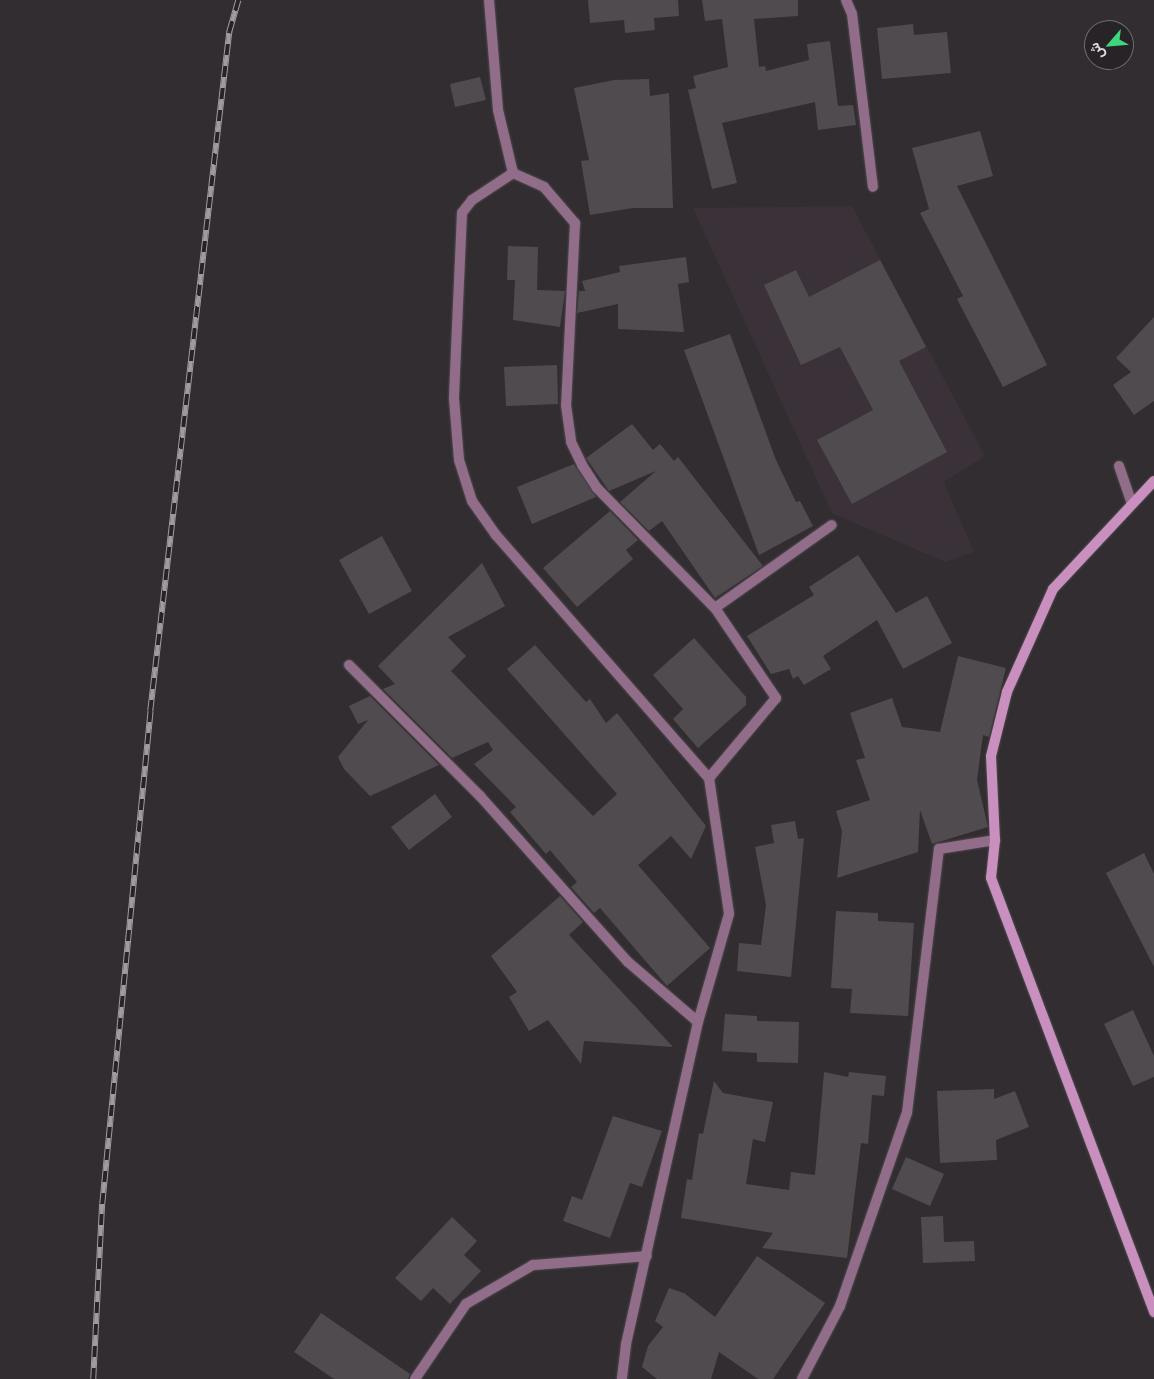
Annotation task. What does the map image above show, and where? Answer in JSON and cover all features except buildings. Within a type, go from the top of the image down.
[{"type":"main road","points":[[1154,481],[1053,589],[1007,692],[991,756],[995,840],[991,878],[1154,1312]]},
{"type":"street","points":[[488,0],[498,110],[513,173]]},
{"type":"street","points":[[846,0],[852,14],[873,186]]},
{"type":"street","points":[[513,173],[544,187],[575,223],[566,405],[571,442],[597,488],[715,608],[776,698],[710,778]]},
{"type":"street","points":[[513,173],[472,200],[462,213],[459,233],[454,399],[459,460],[472,501],[496,536],[710,778],[729,914],[698,1022],[626,1345],[622,1379]]},
{"type":"street","points":[[1120,466],[1132,504]]},
{"type":"street","points":[[715,608],[832,525]]},
{"type":"street","points":[[349,664],[480,796],[628,962],[698,1022]]},
{"type":"street","points":[[802,1379],[843,1297],[907,1113],[938,849],[995,840]]},
{"type":"street","points":[[415,1379],[466,1304],[533,1265],[647,1256]]},
{"type":"shaded area","points":[[852,206],[985,456],[944,482],[974,552],[945,562],[832,513],[693,208]]},
{"type":"railway","points":[[93,1379],[102,1204],[150,711],[229,32],[238,0]]}]
